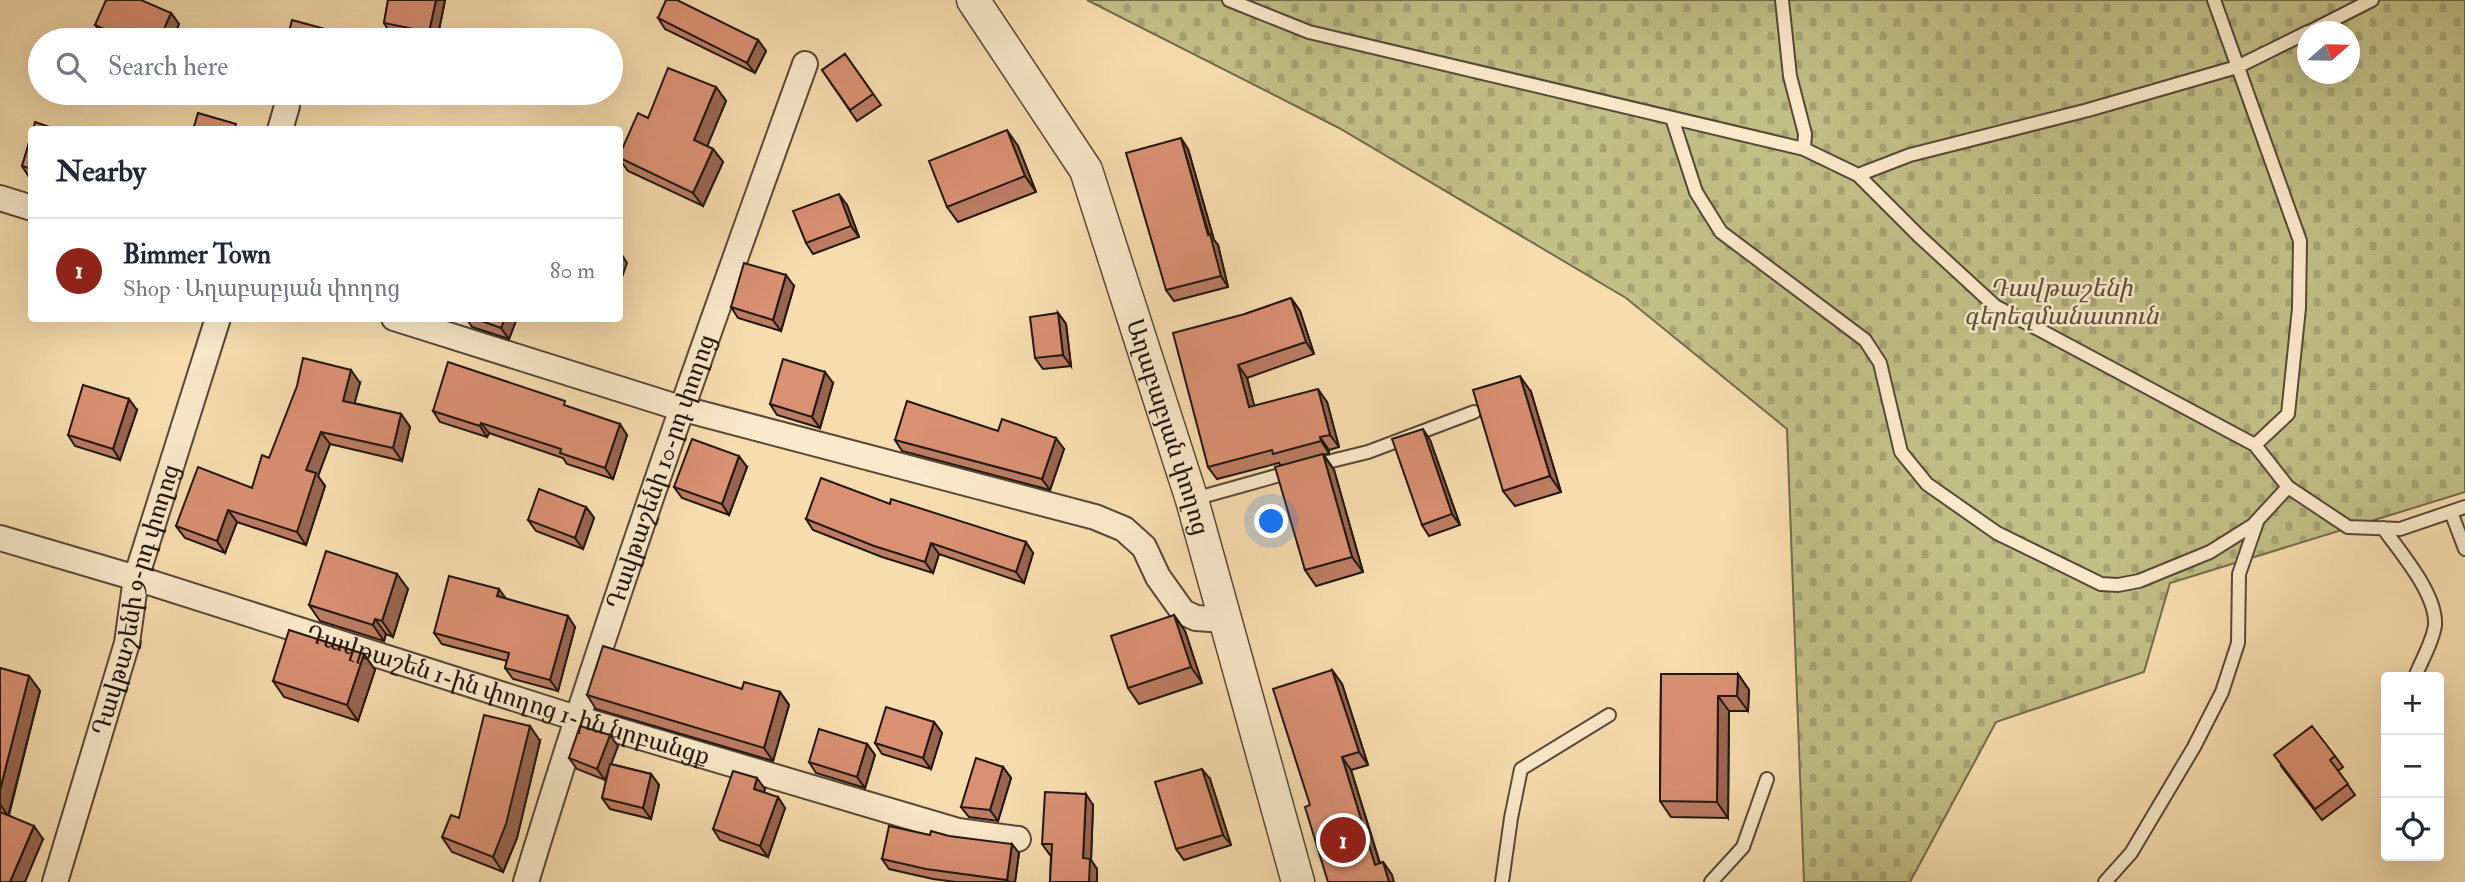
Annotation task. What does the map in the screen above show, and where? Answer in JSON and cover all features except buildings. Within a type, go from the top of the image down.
[{"type":"street","name":"Աղաբաբյան փողոց","points":[[973,0],[1086,170],[1192,500],[1298,882]]},
{"type":"street","name":"Դավթաշենի 10-րդ փողոց","points":[[526,882],[576,718],[680,408],[805,64]]},
{"type":"street","points":[[0,198],[28,207]]},
{"type":"street","name":"Դավթաշենի 9-րդ փողոց","points":[[56,882],[127,643],[136,578],[217,322]]},
{"type":"street","points":[[407,322],[680,408],[1096,517],[1124,529],[1144,547],[1158,577],[1183,612],[1196,618],[1224,620]]},
{"type":"street","name":"Դավթաշեն 1-ին փողոց 1-ին նրբանցք","points":[[0,538],[136,578],[576,718],[958,831],[1018,839]]},
{"type":"lane","points":[[1229,0],[1308,32],[1804,149],[1858,175],[1995,306],[2255,445],[2288,488],[2348,527],[2400,529],[2465,507]]},
{"type":"lane","points":[[1782,0],[1790,76],[1805,134],[1804,149]]},
{"type":"lane","points":[[2214,0],[2300,241],[2299,308],[2288,414],[2255,445]]},
{"type":"lane","points":[[2330,21],[2372,0]]},
{"type":"lane","points":[[1858,175],[1910,155],[2088,110],[2237,67],[2297,37]]},
{"type":"lane","points":[[1672,118],[1696,192],[1721,232],[1865,340],[1880,363],[1901,452],[1927,484],[1997,533],[2101,584],[2139,582],[2210,552],[2257,520],[2288,488]]},
{"type":"lane","points":[[1192,500],[1368,452],[1474,412]]},
{"type":"lane","points":[[2451,512],[2465,549]]},
{"type":"lane","points":[[2105,882],[2131,853],[2194,747],[2222,692],[2238,643],[2239,574],[2257,520]]},
{"type":"lane","points":[[2383,528],[2415,572],[2433,608],[2435,625],[2417,672]]},
{"type":"lane","points":[[1502,882],[1521,769],[1609,715]]},
{"type":"lane","points":[[1711,882],[1743,847],[1767,779]]},
{"type":"green space","name":"Դավթաշենի գերեզմանատուն","points":[[1087,0],[2465,0],[2465,492],[2170,583],[2144,672],[1996,722],[1910,882],[1804,882],[1787,429],[1626,298],[1339,128]]},
{"type":"place","name":"Bimmer Town","points":[[1343,840]]}]
